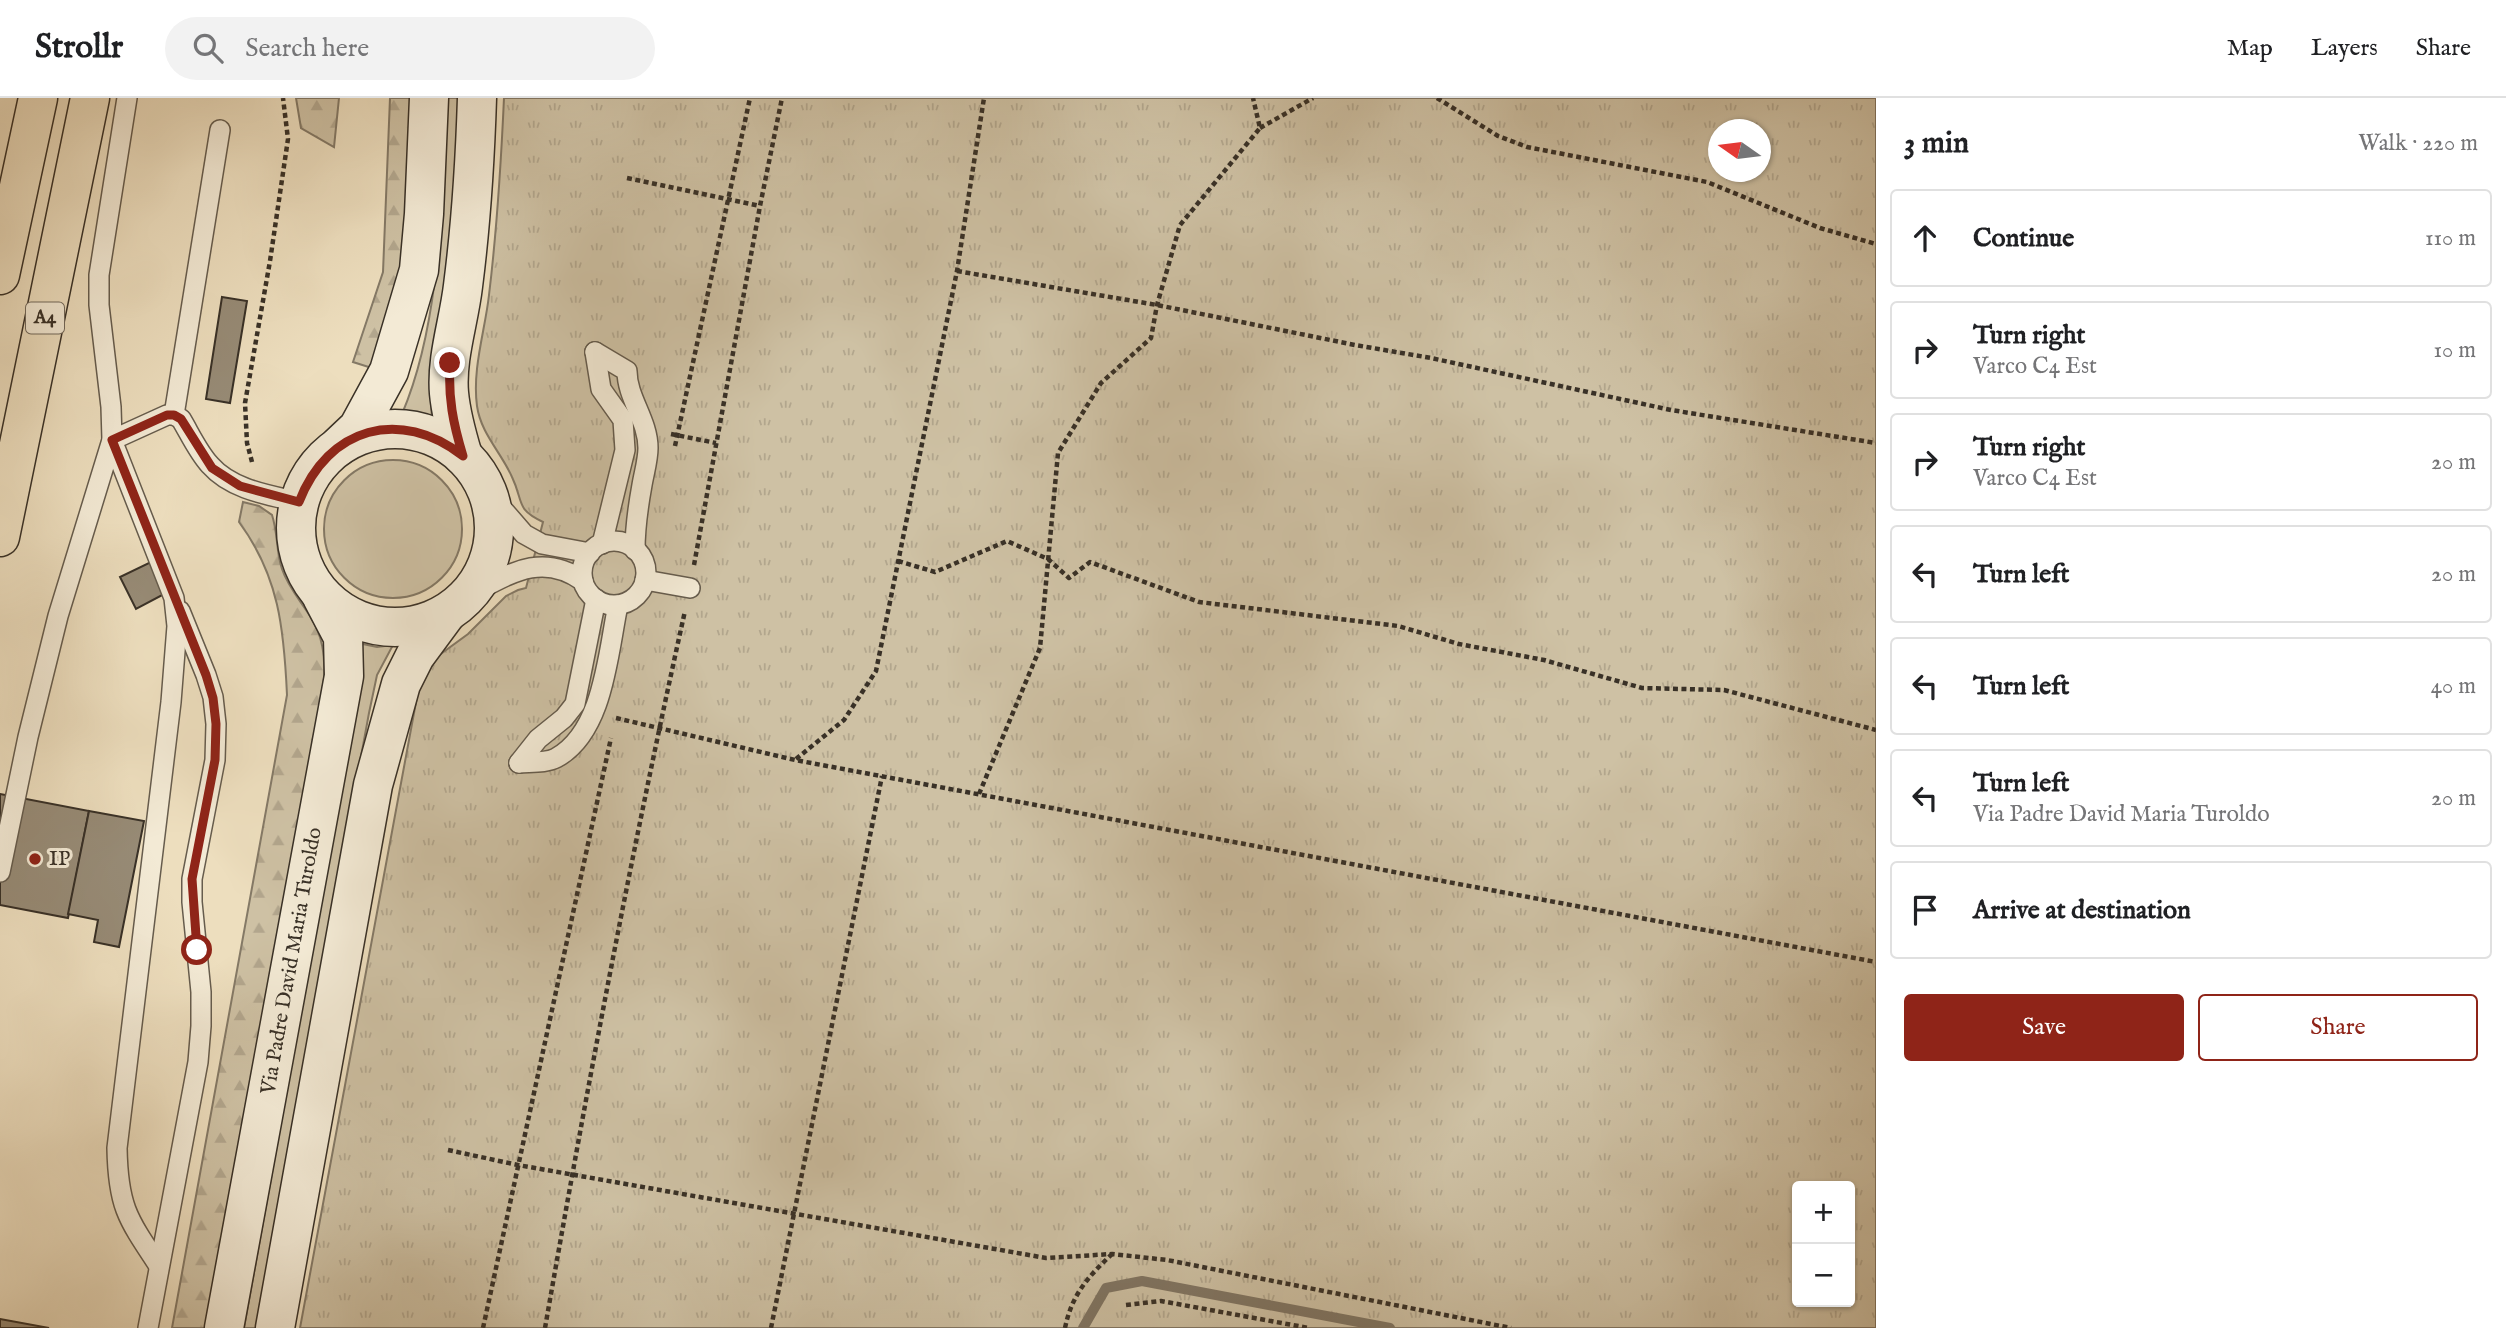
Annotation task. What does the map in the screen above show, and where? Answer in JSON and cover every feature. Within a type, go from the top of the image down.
[{"type":"highway","points":[[0,275],[37,98]]},
{"type":"highway","name":"A4","points":[[0,537],[90,98]]},
{"type":"street","points":[[429,98],[419,270],[389,371],[358,428],[314,471],[299,502],[296,543],[310,580],[323,597],[353,619],[391,628],[428,622],[457,604]]},
{"type":"street","points":[[463,456],[453,422],[449,391],[450,363],[464,274],[475,167],[477,98]]},
{"type":"street","points":[[275,1328],[373,785],[401,684],[415,656],[481,576],[490,556],[494,534],[493,512],[477,472],[463,456],[431,436],[403,430],[375,431],[339,446]]},
{"type":"street","name":"Via Padre David Maria Turoldo","points":[[224,1328],[344,676],[343,637],[323,597]]},
{"type":"lane","points":[[0,872],[28,737],[58,615],[112,440],[111,407],[99,305],[99,275],[127,98]]},
{"type":"lane","points":[[174,415],[220,130]]},
{"type":"lane","points":[[583,581],[582,571],[596,548],[625,450],[623,421],[601,388],[595,352],[627,370],[627,383],[647,435],[649,450],[635,523],[635,550]]},
{"type":"lane","points":[[112,440],[167,415],[174,415],[181,419],[212,468],[240,486],[299,502]]},
{"type":"lane","points":[[112,440],[206,675],[213,698],[216,724],[215,760],[192,879],[201,992],[198,1062],[148,1328]]},
{"type":"lane","points":[[457,604],[512,572],[535,566],[570,572],[583,581],[602,603],[618,605],[636,597],[645,580],[645,563],[635,550],[620,542],[596,548],[542,544],[524,534],[486,490]]},
{"type":"lane","points":[[645,580],[690,588]]},
{"type":"lane","points":[[159,1266],[130,1223],[123,1206],[118,1183],[117,1147],[171,702],[177,626],[174,598]]},
{"type":"lane","points":[[596,599],[575,704],[564,718],[538,739],[519,764],[555,759],[571,746],[587,727],[594,714],[603,681],[618,605]]},
{"type":"path","points":[[253,491],[254,472],[247,443],[245,403],[288,139],[283,98]]},
{"type":"path","points":[[545,1328],[572,1174],[659,727],[690,588],[782,98]]},
{"type":"path","points":[[795,760],[844,720],[876,671],[957,271],[984,98]]},
{"type":"path","points":[[1253,98],[1260,128]]},
{"type":"path","points":[[979,794],[1040,648],[1058,453],[1101,383],[1152,338],[1157,305],[1180,225],[1260,128],[1313,98]]},
{"type":"path","points":[[1437,98],[1498,136],[1527,147],[1707,182],[1820,228],[1876,244]]},
{"type":"path","points":[[627,177],[760,206]]},
{"type":"path","points":[[957,271],[1157,305],[1467,365],[1671,410],[1876,443]]},
{"type":"path","points":[[898,561],[935,572],[1007,541],[1048,559],[1069,578],[1090,562],[1199,602],[1398,626],[1460,644],[1544,660],[1642,688],[1724,690],[1876,730]]},
{"type":"path","points":[[659,727],[795,760],[1876,962]]},
{"type":"path","points":[[771,1328],[792,1213],[883,776]]},
{"type":"path","points":[[448,1150],[1046,1258],[1112,1254],[1167,1260],[1511,1328]]},
{"type":"path","points":[[1065,1328],[1067,1316],[1085,1280],[1112,1254]]},
{"type":"path","points":[[1126,1305],[1161,1301],[1309,1328]]},
{"type":"green space","points":[[296,98],[339,98],[334,147],[301,128]]},
{"type":"green space","points":[[390,98],[414,98],[411,180],[399,278],[378,370],[353,362],[383,272]]},
{"type":"green space","points":[[446,98],[460,98],[453,228],[430,378],[432,422],[402,414],[415,378],[432,300],[440,218]]},
{"type":"green space","points":[[504,98],[1876,98],[1876,1328],[300,1328],[419,686],[438,656],[468,634],[506,596],[526,588],[543,522],[524,509],[508,468],[483,425],[477,406],[476,378],[492,270]]},
{"type":"green space","points":[[393,460],[419,466],[442,480],[456,503],[462,529],[456,555],[442,578],[419,592],[393,598],[367,592],[344,578],[330,555],[324,529],[330,503],[344,480],[367,466]]},
{"type":"green space","points":[[243,502],[259,506],[272,515],[280,563],[285,576],[320,639],[324,679],[210,1328],[172,1328],[287,695],[284,648],[277,604],[263,563],[239,522]]},
{"type":"green space","points":[[358,643],[377,647],[393,645],[377,675],[369,713],[256,1328],[244,1328],[300,1017]]},
{"type":"building","points":[[222,297],[247,301],[230,403],[206,399]]},
{"type":"building","points":[[153,561],[168,592],[136,609],[120,577]]},
{"type":"building","points":[[0,794],[89,811],[68,918],[0,905]]},
{"type":"building","points":[[89,811],[144,821],[119,947],[94,942],[98,920],[68,914]]},
{"type":"building","points":[[0,1319],[49,1328],[0,1328]]},
{"type":"waterway","points":[[1083,1328],[1106,1288],[1142,1281],[1390,1328]]},
{"type":"place","name":"IP","points":[[35,859]]},
{"type":"route","points":[[197,950],[192,879],[215,760],[216,724],[213,698],[112,440],[167,415],[178,416],[212,468],[240,486],[299,502],[305,486],[325,457],[356,437],[375,431],[413,430],[431,436],[463,456],[453,422],[449,391],[450,363]]}]
